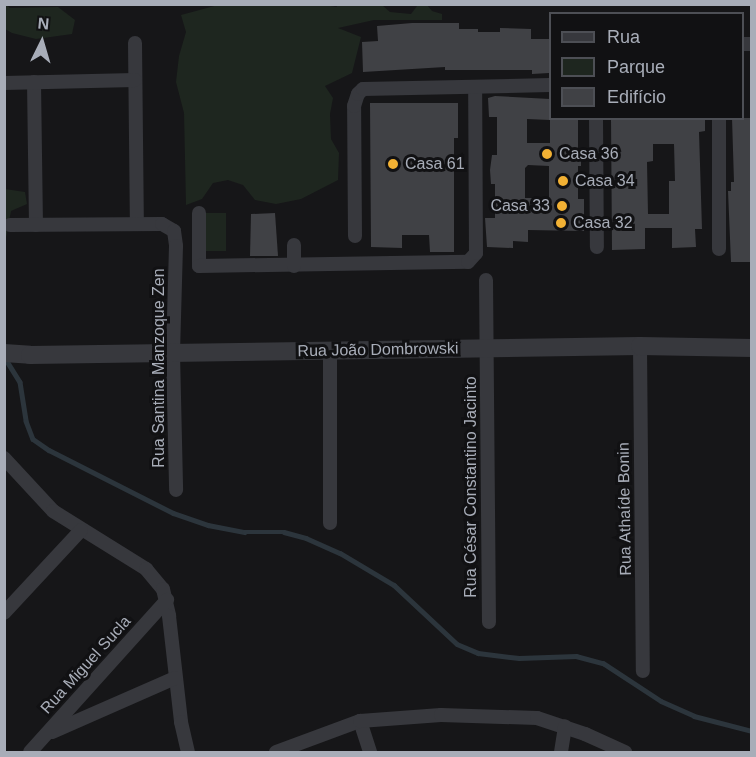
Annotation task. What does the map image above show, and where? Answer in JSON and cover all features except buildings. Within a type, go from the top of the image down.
[{"type":"street","points":[[10,225],[137,224],[135,44]]},
{"type":"street","points":[[4,83],[135,81]]},
{"type":"street","points":[[34,82],[36,225]]},
{"type":"street","points":[[355,236],[354,106],[358,94],[371,87],[549,86]]},
{"type":"street","points":[[199,213],[199,266],[462,263],[471,260],[476,253],[475,87]]},
{"type":"street","points":[[596,120],[597,247]]},
{"type":"street","points":[[718,120],[719,249]]},
{"type":"street","name":"Rua Santina Manzoque Zen","points":[[137,224],[170,226],[174,231],[176,246],[173,353],[176,490]]},
{"type":"street","points":[[294,245],[294,266]]},
{"type":"street","name":"Rua César Constantino Jacinto","points":[[486,280],[489,622]]},
{"type":"street","name":"Rua João Dombrowski","points":[[11,353],[173,353],[640,346],[752,348]]},
{"type":"street","name":"Rua Athaíde Bonin","points":[[640,346],[643,671]]},
{"type":"street","points":[[330,351],[330,523]]},
{"type":"street","points":[[4,458],[39,498],[81,530],[146,569],[156,579],[167,600],[175,678],[188,753]]},
{"type":"street","points":[[4,613],[81,530]]},
{"type":"street","name":"Rua Miguel Sucla","points":[[30,753],[167,600]]},
{"type":"street","points":[[47,734],[175,678]]},
{"type":"street","points":[[276,753],[360,721],[393,717],[476,715],[537,718],[565,726],[626,753]]},
{"type":"street","points":[[360,721],[370,753]]},
{"type":"street","points":[[561,753],[565,726]]},
{"type":"green space","points":[[5,4],[10,8],[58,7],[75,20],[72,34],[36,39],[12,33],[5,29]]},
{"type":"green space","points":[[218,5],[337,7],[336,5],[382,5],[390,12],[411,14],[417,6],[427,5],[432,11],[442,14],[442,20],[374,20],[338,28],[361,37],[352,73],[325,86],[333,98],[330,114],[331,139],[339,153],[338,180],[301,199],[276,204],[255,200],[243,185],[228,180],[213,183],[202,199],[186,205],[184,113],[176,82],[179,56],[186,32],[181,15]]},
{"type":"green space","points":[[5,189],[25,192],[27,204],[11,211],[5,243]]},
{"type":"green space","points":[[205,213],[226,213],[226,251],[205,251]]},
{"type":"waterway","points":[[5,358],[20,382],[26,421],[33,439],[49,450],[173,513],[208,525],[244,532],[284,532],[306,538],[340,553],[394,585],[457,644],[478,653],[519,658],[576,656],[603,663],[661,701],[694,716],[752,731]]},
{"type":"place","name":"Casa 36","points":[[547,154]]},
{"type":"place","name":"Casa 61","points":[[393,164]]},
{"type":"place","name":"Casa 34","points":[[563,181]]},
{"type":"place","name":"Casa 33","points":[[562,206]]},
{"type":"place","name":"Casa 32","points":[[561,223]]}]
